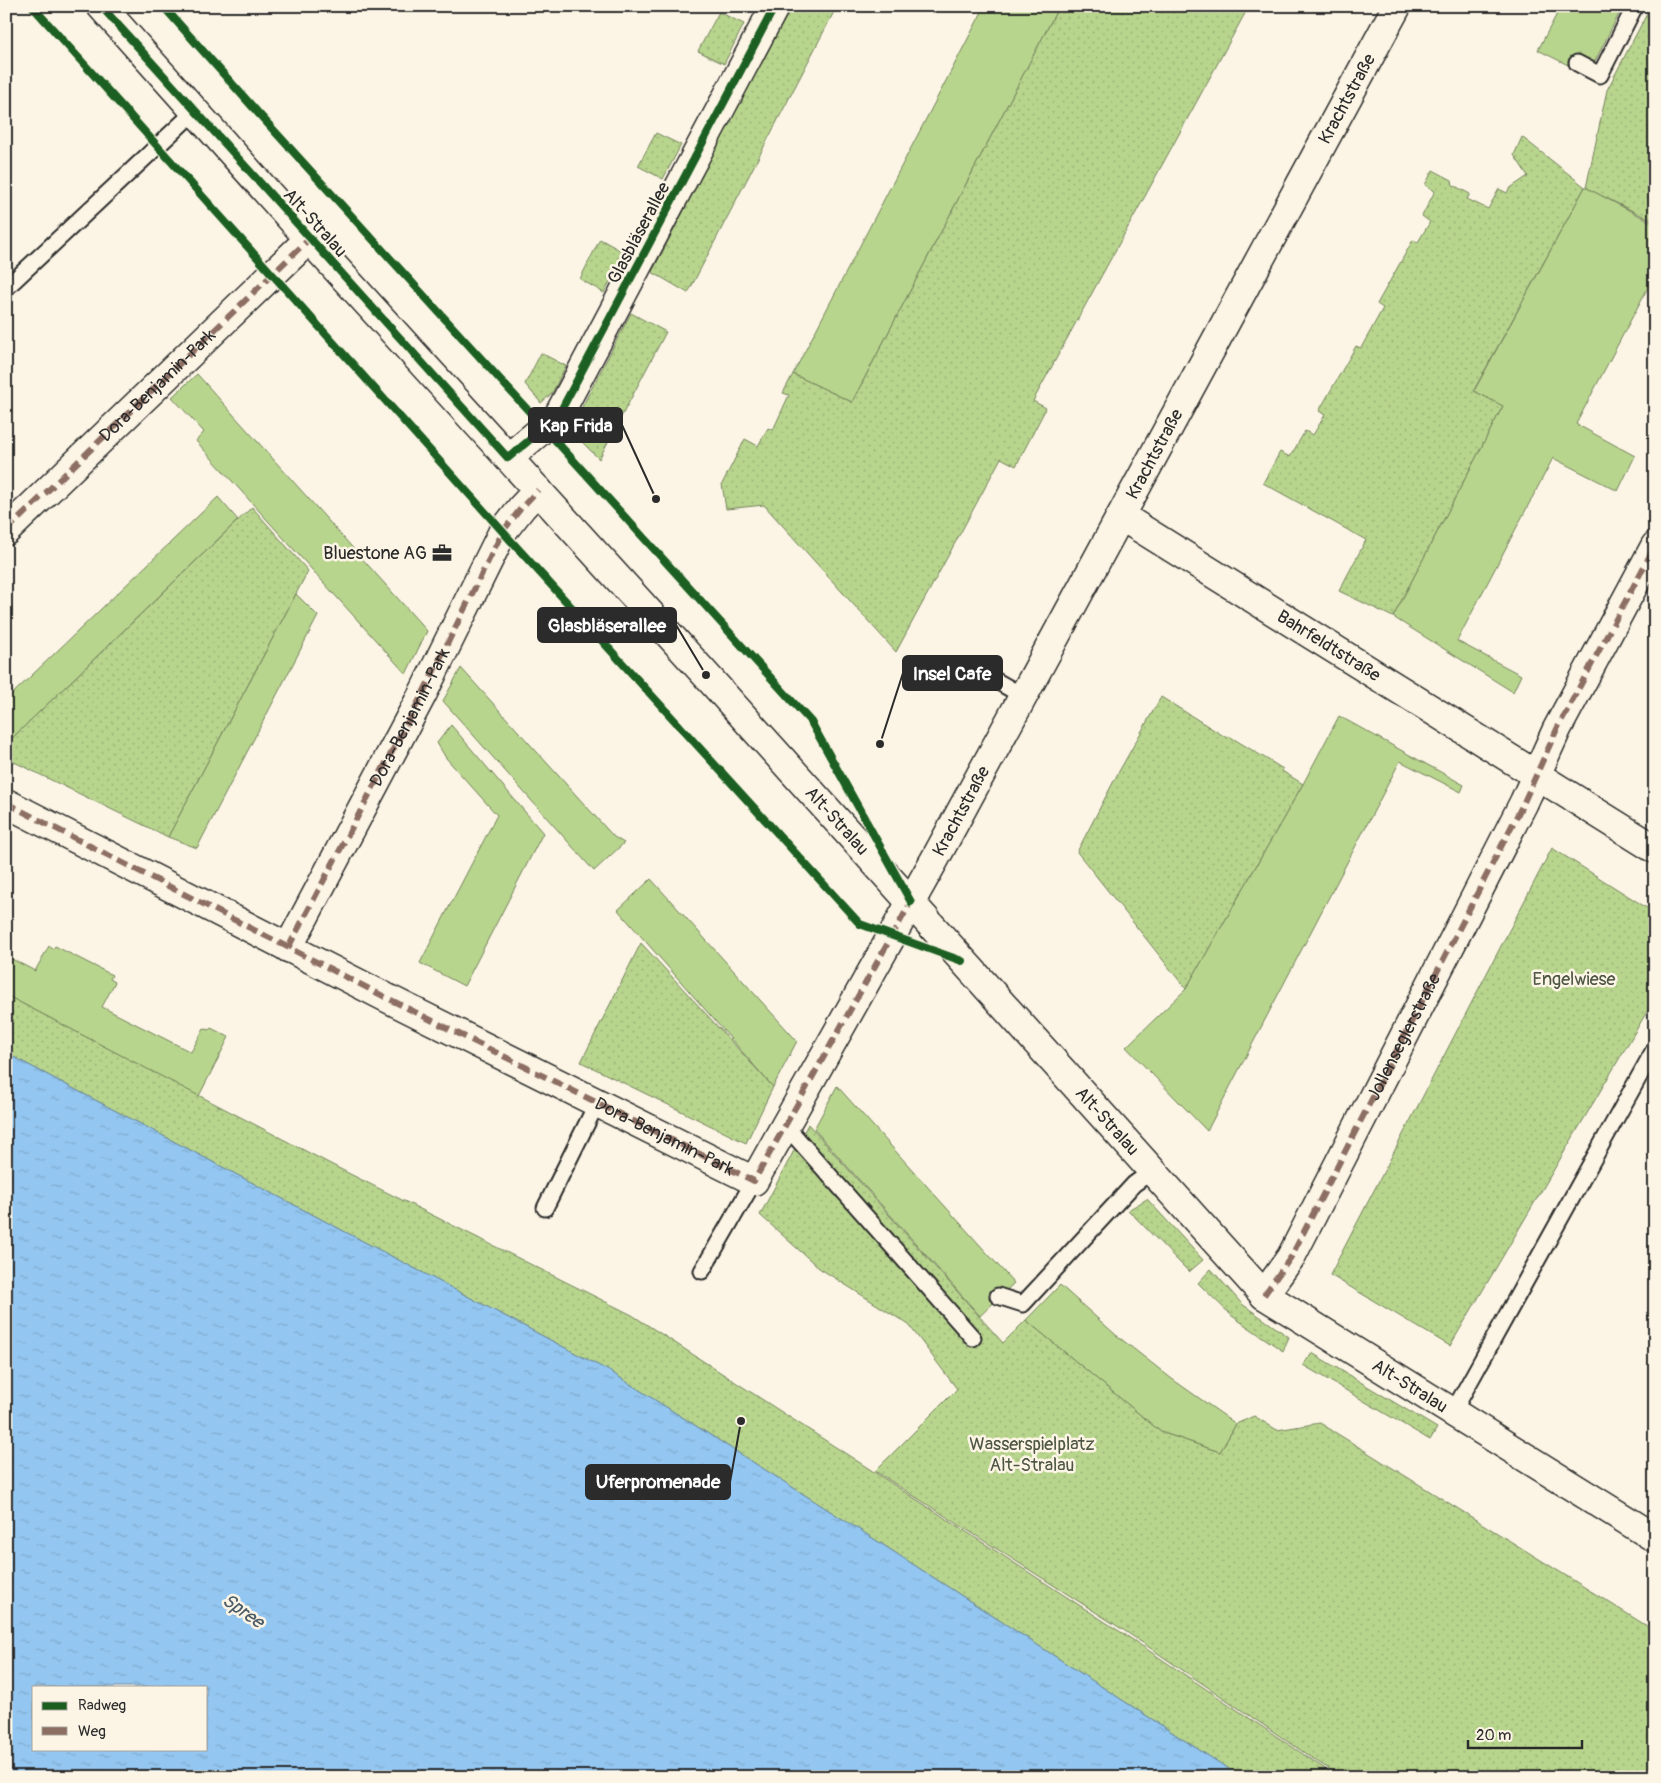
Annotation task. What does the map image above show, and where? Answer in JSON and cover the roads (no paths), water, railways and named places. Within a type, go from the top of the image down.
[{"type":"street","name":"Alt-Stralau","points":[[100,6],[1264,1295],[1655,1538]]},
{"type":"street","name":"Glasbläserallee","points":[[508,458],[558,416],[775,6]]},
{"type":"street","name":"Krachtstraße","points":[[910,902],[1397,6]]},
{"type":"street","name":"Dora-Benjamin-Park","points":[[6,531],[309,239]]},
{"type":"street","name":"Dora-Benjamin-Park","points":[[288,948],[422,694],[503,531],[538,490]]},
{"type":"street","name":"Bahrfeldtstraße","points":[[1121,516],[1655,849]]},
{"type":"street","points":[[1536,775],[1557,729],[1655,546]]},
{"type":"street","name":"Jollenseglerstraße","points":[[1264,1295],[1291,1257],[1524,802],[1536,775]]},
{"type":"street","name":"Dora-Benjamin-Park","points":[[6,803],[288,948],[754,1181],[910,902]]},
{"type":"lane","points":[[1577,63],[1600,75],[1636,6]]},
{"type":"lane","points":[[6,288],[195,111]]},
{"type":"lane","points":[[972,667],[1023,696]]},
{"type":"lane","points":[[1453,1412],[1655,1048]]},
{"type":"lane","points":[[545,1208],[597,1103]]},
{"type":"lane","points":[[786,1126],[973,1338]]},
{"type":"lane","points":[[998,1296],[1023,1304],[1128,1190],[1152,1171]]},
{"type":"lane","points":[[702,1271],[754,1181]]},
{"type":"water","name":"Spree","points":[[6,1053],[611,1372],[874,1539],[1241,1777],[6,1777]]},
{"type":"place","name":"Kap Frida","points":[[656,499]]},
{"type":"place","name":"Bluestone AG","points":[[442,553]]},
{"type":"place","name":"Glasbläserallee","points":[[706,675]]},
{"type":"place","name":"Insel Cafe","points":[[880,744]]},
{"type":"place","name":"Uferpromenade","points":[[741,1421]]},
{"type":"park label","name":"Engelwiese","points":[[1574,979]]},
{"type":"park label","name":"Wasserspielplatz Alt-Stralau","points":[[1032,1454]]}]
